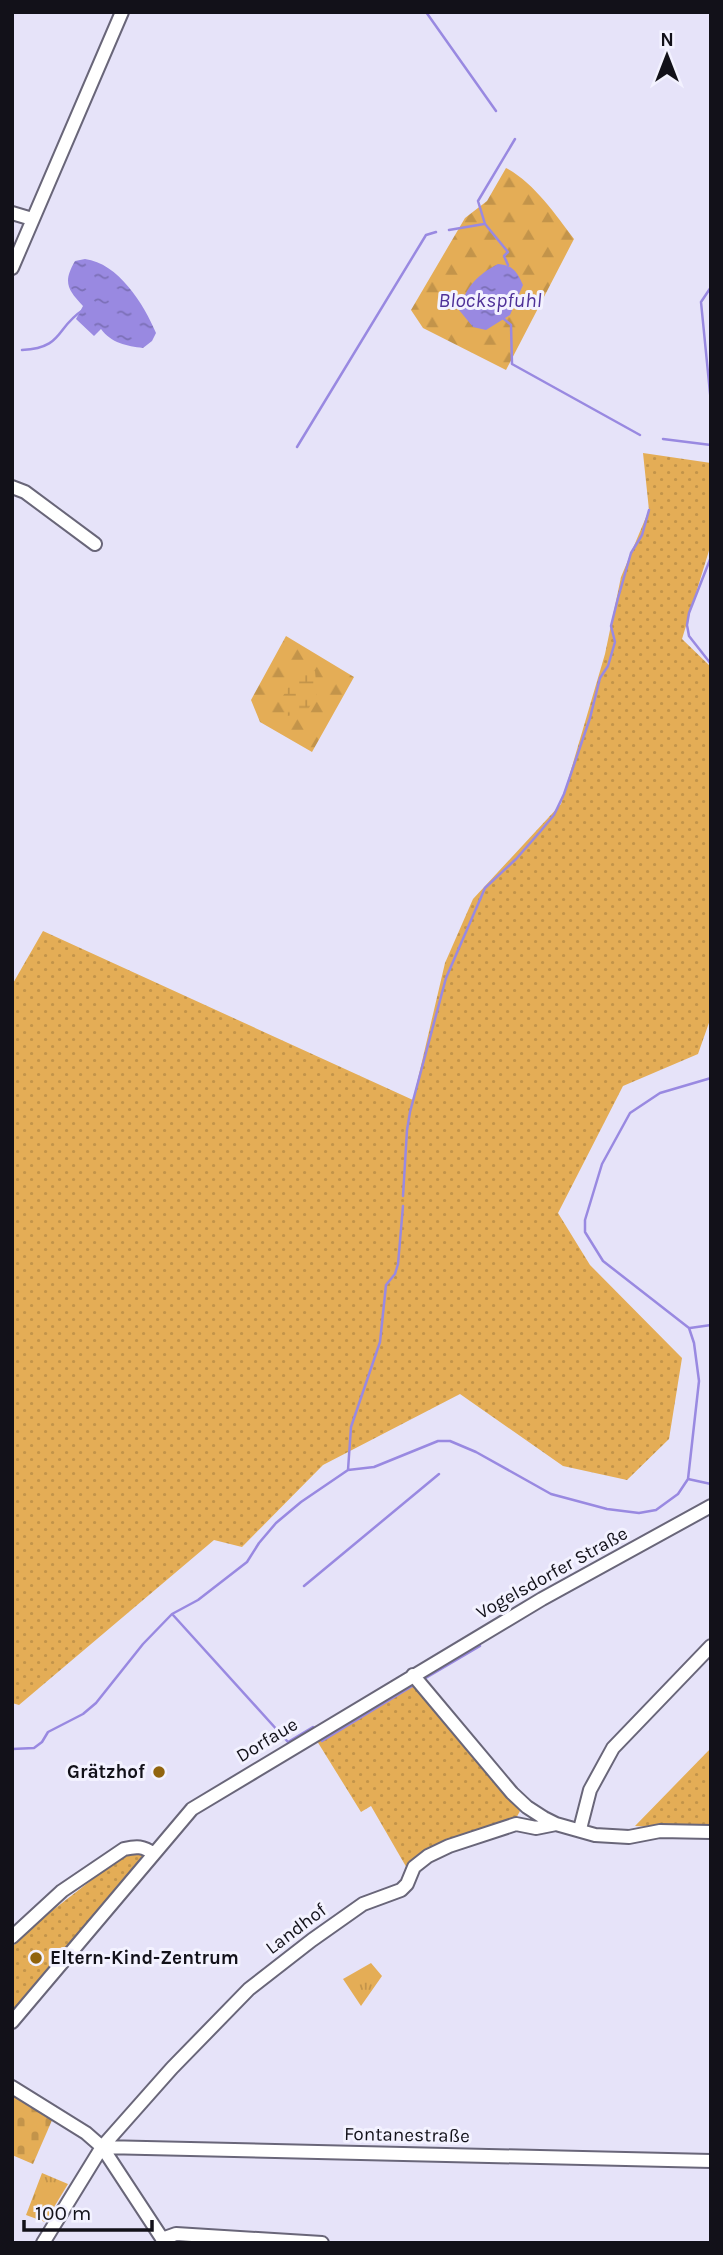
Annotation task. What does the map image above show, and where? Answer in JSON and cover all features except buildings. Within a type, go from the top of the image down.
[{"type":"street","points":[[12,268],[122,12]]},
{"type":"street","points":[[12,213],[33,219]]},
{"type":"street","points":[[12,487],[25,492],[96,544]]},
{"type":"street","name":"Vogelsdorfer Straße","points":[[413,1675],[542,1599],[711,1506]]},
{"type":"street","points":[[580,1829],[590,1790],[613,1748],[711,1646]]},
{"type":"street","points":[[413,1675],[512,1794],[527,1807],[556,1824],[595,1835],[628,1837],[660,1830],[711,1832]]},
{"type":"street","name":"Dorfaue","points":[[12,2022],[192,1809],[413,1675]]},
{"type":"street","name":"Landhof","points":[[43,2243],[102,2147],[172,2068],[249,1989],[363,1904],[401,1890],[407,1884],[414,1867],[429,1856],[449,1846],[516,1824],[536,1828],[556,1824]]},
{"type":"street","points":[[12,1937],[62,1891],[124,1849],[136,1846],[154,1854]]},
{"type":"street","points":[[12,2087],[86,2133],[102,2147],[163,2241],[177,2235],[322,2243]]},
{"type":"street","name":"Fontanestraße","points":[[102,2147],[711,2161]]},
{"type":"green space","points":[[506,168],[535,190],[574,239],[506,370],[423,328],[411,310],[465,218],[487,201]]},
{"type":"green space","points":[[643,453],[711,463],[711,544],[682,639],[711,667],[711,1017],[698,1054],[623,1086],[558,1213],[590,1265],[682,1358],[669,1439],[627,1480],[563,1466],[460,1394],[323,1465],[242,1547],[214,1540],[19,1705],[12,1703],[12,985],[43,931],[413,1100],[445,963],[473,899],[561,804],[605,654],[621,577],[649,510]]},
{"type":"green space","points":[[286,636],[354,677],[312,752],[260,722],[251,700]]},
{"type":"green space","points":[[315,671],[317,694],[306,713],[287,716],[283,696],[296,674]]},
{"type":"green space","points":[[414,1683],[520,1811],[513,1824],[408,1870],[371,1806],[361,1812],[317,1741]]},
{"type":"green space","points":[[711,1748],[711,1830],[635,1826]]},
{"type":"green space","points":[[133,1851],[150,1853],[12,2016],[12,1947],[44,1917],[125,1854]]},
{"type":"green space","points":[[371,1963],[382,1976],[361,2006],[343,1979]]},
{"type":"green space","points":[[12,2095],[53,2118],[33,2164],[12,2155]]},
{"type":"green space","points":[[42,2173],[68,2184],[45,2222],[26,2215]]},
{"type":"water","points":[[85,259],[108,268],[137,298],[156,333],[152,341],[143,348],[114,341],[101,329],[94,336],[76,319],[83,306],[70,290],[68,280],[75,261]]},
{"type":"water","name":"Blockspfuhl","points":[[498,264],[514,270],[523,285],[510,315],[486,330],[473,327],[459,310],[462,302],[473,282]]},
{"type":"waterway","points":[[426,12],[496,111]]},
{"type":"waterway","points":[[508,265],[504,256],[508,252],[485,224],[478,201],[515,139]]},
{"type":"waterway","points":[[449,230],[484,224]]},
{"type":"waterway","points":[[297,447],[426,235],[436,232]]},
{"type":"waterway","points":[[711,287],[701,302],[711,403]]},
{"type":"waterway","points":[[22,350],[36,348],[52,341],[83,310]]},
{"type":"waterway","points":[[504,319],[511,325],[512,364],[640,435]]},
{"type":"waterway","points":[[663,439],[711,445]]},
{"type":"waterway","points":[[403,1196],[410,1112],[446,978],[485,888],[539,833],[554,815],[564,794],[590,718],[600,678],[608,666],[615,642],[611,626],[618,598],[631,553],[642,535],[649,510]]},
{"type":"waterway","points":[[711,557],[689,613],[687,625],[689,636],[711,664]]},
{"type":"waterway","points":[[12,1749],[34,1748],[48,1732],[83,1714],[96,1703],[143,1644],[172,1614],[198,1600],[247,1562],[276,1523],[348,1470],[374,1467],[438,1441],[450,1441],[476,1452],[551,1494],[607,1509],[639,1513],[656,1510],[678,1494],[688,1479],[699,1381],[694,1343],[689,1328],[603,1261],[585,1232],[585,1220],[602,1164],[630,1113],[660,1093],[711,1078]]},
{"type":"waterway","points":[[348,1470],[351,1427],[380,1342],[386,1285],[395,1274],[398,1264],[403,1206]]},
{"type":"waterway","points":[[690,1328],[711,1325]]},
{"type":"waterway","points":[[304,1586],[439,1474]]},
{"type":"waterway","points":[[688,1479],[711,1484]]},
{"type":"waterway","points":[[173,1615],[288,1742],[313,1727]]},
{"type":"waterway","points":[[424,1679],[480,1646]]},
{"type":"waterway","points":[[322,1741],[414,1685]]},
{"type":"place","name":"Grätzhof","points":[[159,1772]]},
{"type":"place","name":"Eltern-Kind-Zentrum","points":[[36,1958]]}]
